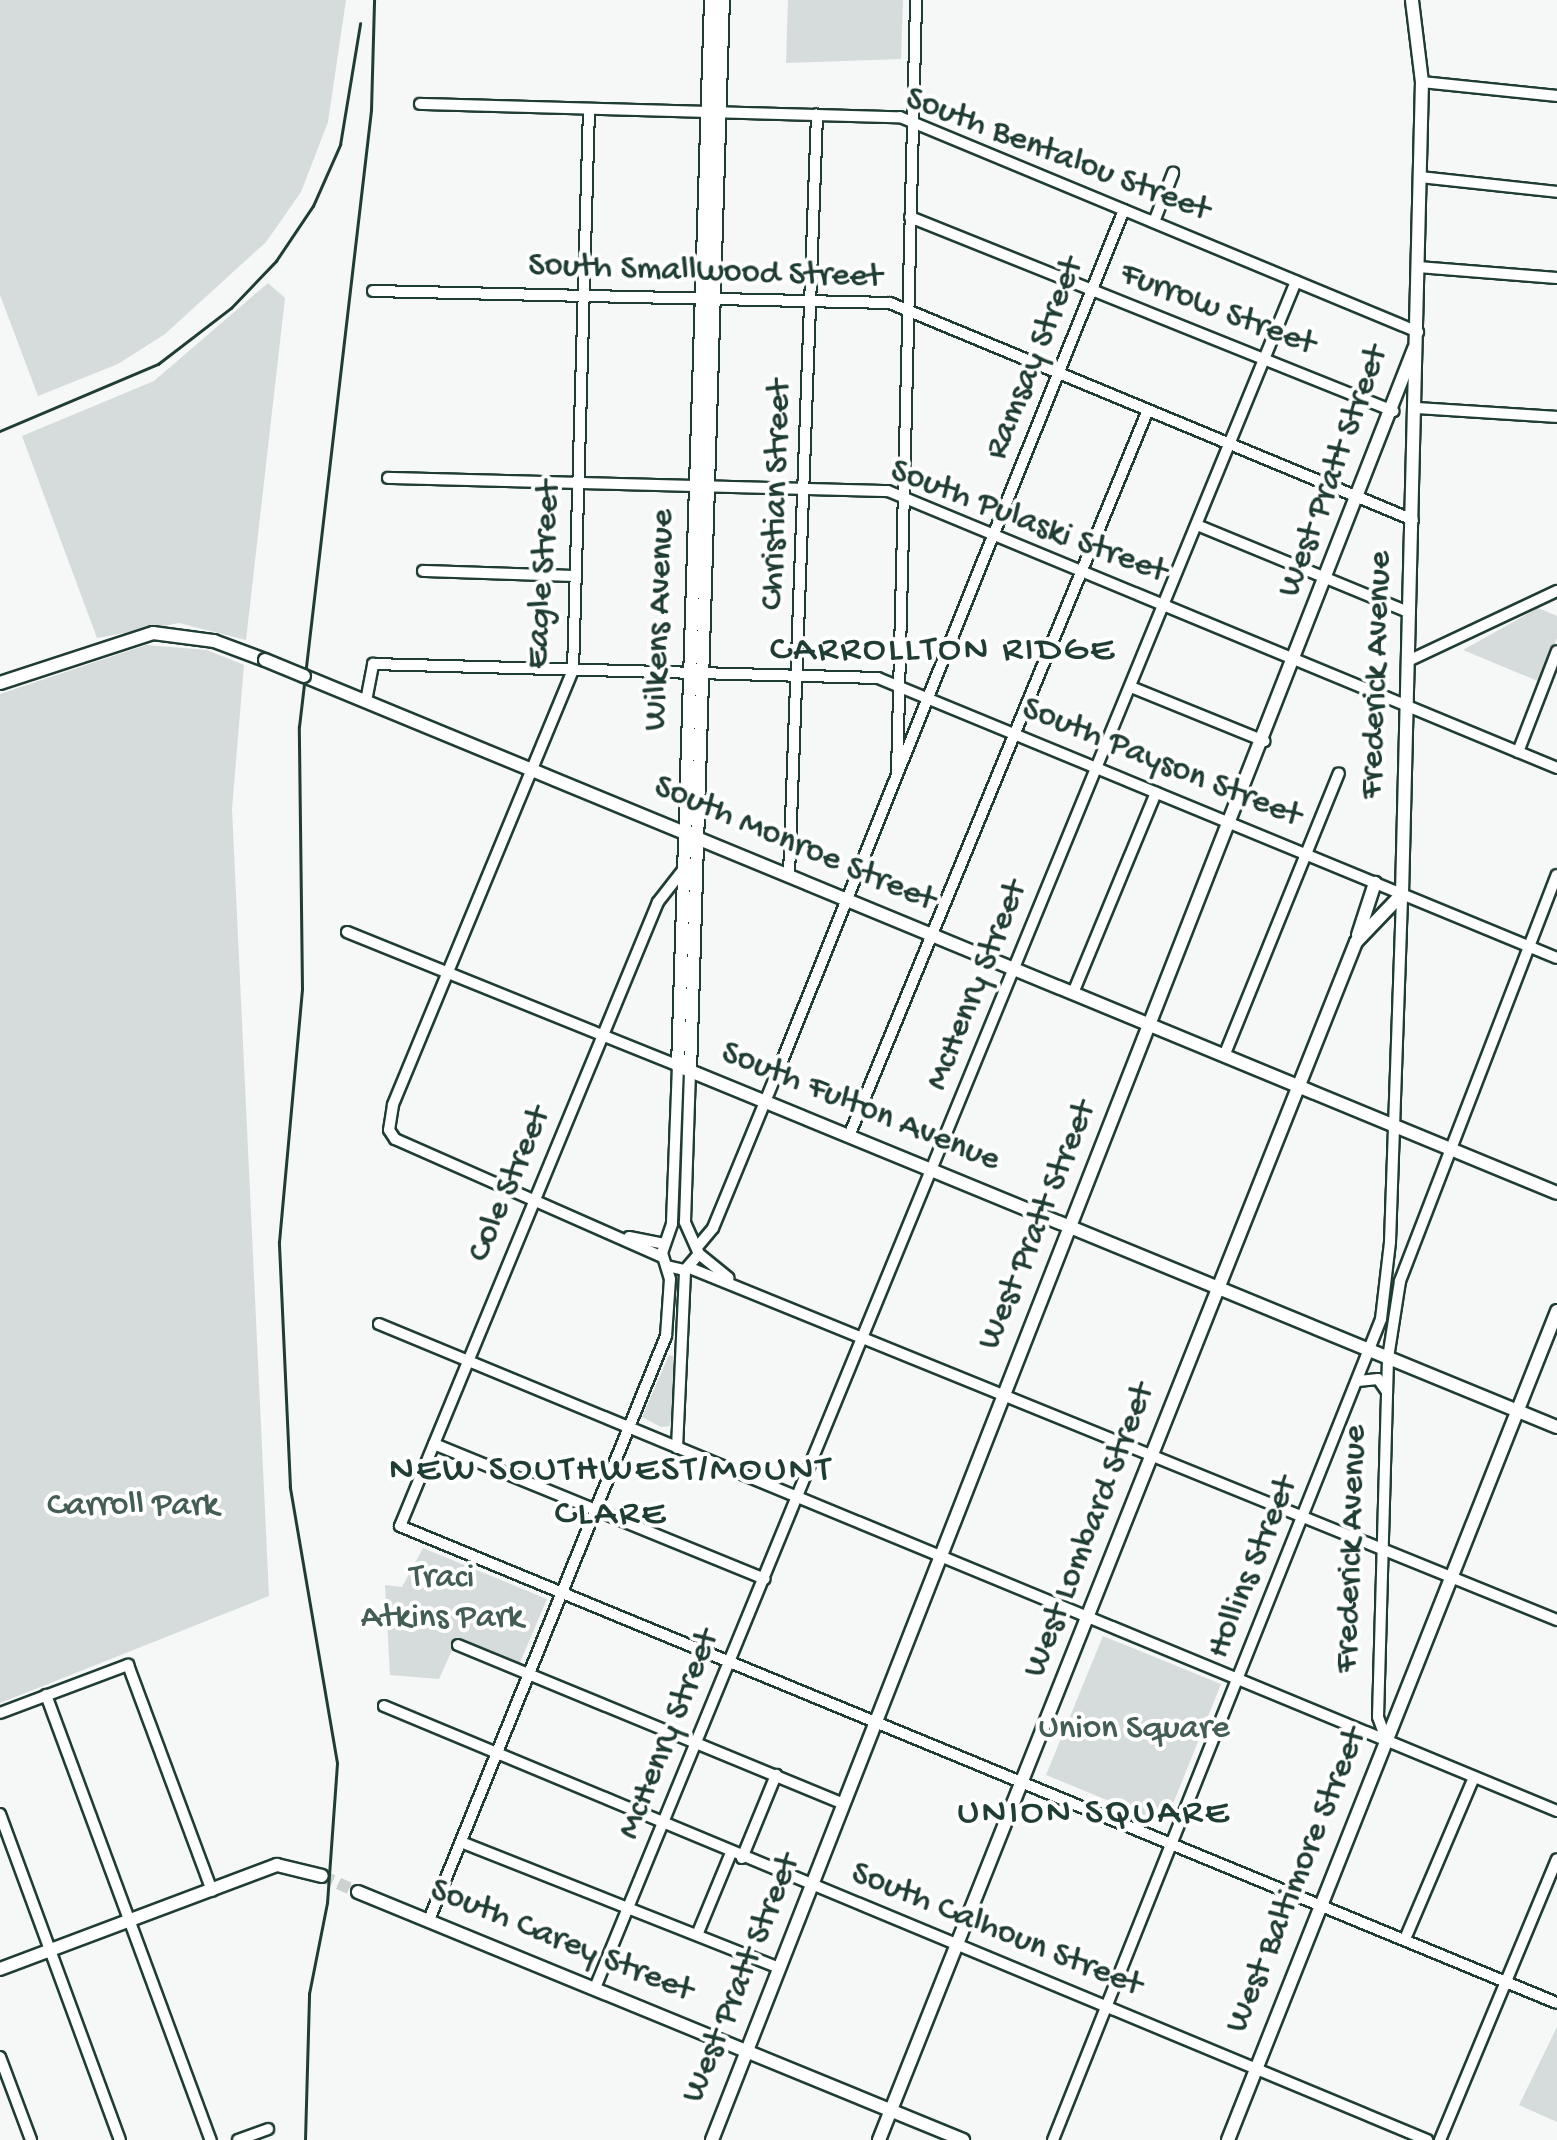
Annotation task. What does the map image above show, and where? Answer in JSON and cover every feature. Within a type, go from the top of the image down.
[{"type":"main road","name":"Wilkens Avenue","points":[[711,0],[713,112]]},
{"type":"main road","name":"Wilkens Avenue","points":[[684,1069],[713,112],[722,0]]},
{"type":"main road","name":"Frederick Avenue","points":[[1402,894],[1418,408],[1422,82],[1412,0]]},
{"type":"main road","name":"West Pratt Street","points":[[712,2140],[1394,412],[1418,332]]},
{"type":"main road","name":"South Monroe Street","points":[[0,683],[137,635],[176,633],[242,651],[1557,1193]]},
{"type":"main road","name":"Wilkens Avenue","points":[[684,1069],[683,870],[690,834]]},
{"type":"main road","name":"West Lombard Street","points":[[879,2140],[1300,1088],[1375,883]]},
{"type":"main road","name":"West Lombard Street","points":[[1356,942],[1402,894]]},
{"type":"main road","name":"South Fulton Avenue","points":[[684,1069],[1557,1427]]},
{"type":"main road","name":"West Baltimore Street","points":[[1228,2140],[1557,1311]]},
{"type":"main road","points":[[0,1970],[277,1866],[322,1876]]},
{"type":"main road","name":"South Carey Street","points":[[358,1892],[963,2140]]},
{"type":"street","points":[[896,782],[916,0]]},
{"type":"street","points":[[1422,82],[1557,96]]},
{"type":"street","name":"South Bentalou Street","points":[[420,104],[817,115],[913,122],[1418,332]]},
{"type":"street","name":"Eagle Street","points":[[536,1198],[394,1139],[390,1130],[393,1105],[573,670],[589,109]]},
{"type":"street","name":"Christian Street","points":[[788,875],[800,676],[817,115]]},
{"type":"street","points":[[1154,222],[1174,173]]},
{"type":"street","points":[[1420,178],[1557,192]]},
{"type":"street","name":"Ramsay Street","points":[[688,1269],[712,1230],[931,699],[1124,210]]},
{"type":"street","name":"Furrow Street","points":[[910,217],[1394,412]]},
{"type":"street","points":[[1418,266],[1557,278]]},
{"type":"street","name":"McHenry Street","points":[[595,1988],[1296,282]]},
{"type":"street","name":"South Smallwood Street","points":[[373,291],[890,303],[1412,520]]},
{"type":"street","points":[[1418,408],[1557,417]]},
{"type":"street","points":[[849,1136],[1148,410]]},
{"type":"street","name":"South Pulaski Street","points":[[388,478],[701,485],[902,497],[1557,768]]},
{"type":"street","points":[[1196,525],[1410,613]]},
{"type":"street","points":[[423,570],[576,576]]},
{"type":"street","points":[[1408,661],[1557,591]]},
{"type":"street","points":[[1518,752],[1557,651]]},
{"type":"street","name":"South Payson Street","points":[[362,699],[372,664],[878,678],[1557,958]]},
{"type":"street","points":[[1131,686],[1264,741]]},
{"type":"street","points":[[1224,1056],[1339,773]]},
{"type":"street","points":[[1074,993],[1156,792]]},
{"type":"street","name":"Cole Street","points":[[564,1593],[400,1526],[658,902],[683,870]]},
{"type":"street","points":[[1388,1358],[1405,1259],[1557,875]]},
{"type":"street","name":"Frederick Avenue","points":[[1371,1350],[1388,1281],[1402,894]]},
{"type":"street","name":"South Fulton Avenue","points":[[346,932],[684,1069]]},
{"type":"street","name":"Wilkens Avenue","points":[[684,1069],[689,1236]]},
{"type":"street","name":"Wilkens Avenue","points":[[664,1261],[684,1069]]},
{"type":"street","points":[[536,1198],[630,1237],[664,1261],[730,1279],[1557,1620]]},
{"type":"street","points":[[630,1237],[665,1242],[689,1236],[698,1250],[730,1279]]},
{"type":"street","points":[[428,1920],[663,1346],[669,1325],[664,1261]]},
{"type":"street","points":[[677,1448],[688,1269]]},
{"type":"street","points":[[379,1324],[1557,1811]]},
{"type":"street","name":"Hollins Street","points":[[1053,2140],[1371,1350]]},
{"type":"street","name":"Frederick Avenue","points":[[1386,1740],[1378,1716],[1388,1358]]},
{"type":"street","points":[[1358,1381],[1378,1379],[1387,1393]]},
{"type":"street","points":[[434,1444],[764,1579]]},
{"type":"street","points":[[564,1593],[1557,2003]]},
{"type":"street","points":[[458,1645],[844,1804]]},
{"type":"street","points":[[0,1712],[128,1665],[212,1891]]},
{"type":"street","points":[[46,1695],[212,2140]]},
{"type":"street","name":"South Calhoun Street","points":[[384,1706],[496,1757],[1427,2140]]},
{"type":"street","points":[[696,1936],[776,1775]]},
{"type":"street","points":[[1405,1939],[1474,1777]]},
{"type":"street","points":[[0,1814],[120,2140]]},
{"type":"street","points":[[461,1842],[779,1968]]},
{"type":"street","points":[[1440,2140],[1557,1859]]},
{"type":"street","points":[[0,2058],[31,2140]]},
{"type":"street","points":[[238,2140],[268,2129]]},
{"type":"green space","points":[[0,0],[346,0],[328,122],[301,192],[266,242],[165,334],[118,364],[38,396],[0,295]]},
{"type":"green space","points":[[788,0],[903,0],[901,59],[786,63]]},
{"type":"green space","points":[[268,283],[285,298],[246,640],[179,623],[97,638],[22,436],[154,381]]},
{"type":"green space","points":[[1538,608],[1557,616],[1557,638],[1540,682],[1463,650]]},
{"type":"green space","name":"Carroll Park","points":[[146,645],[207,650],[244,665],[232,809],[269,1596],[0,1703],[0,694]]},
{"type":"green space","points":[[669,1355],[677,1357],[676,1387],[670,1426],[661,1427],[642,1417]]},
{"type":"green space","name":"Traci Atkins Park","points":[[423,1548],[547,1599],[519,1665],[457,1639],[439,1679],[390,1675],[385,1585],[402,1587]]},
{"type":"green space","name":"Union Square","points":[[1103,1636],[1221,1684],[1165,1824],[1046,1775]]},
{"type":"green space","points":[[1557,2027],[1557,2122],[1519,2105]]},
{"type":"tunnel","points":[[322,1876],[358,1892]]},
{"type":"railway","points":[[305,2140],[309,1994],[327,1903],[337,1763],[290,1487],[279,1242],[302,989],[299,727],[371,110],[374,0]]},
{"type":"railway","points":[[0,431],[158,364],[231,308],[276,261],[313,206],[340,145],[360,24]]},
{"type":"district","name":"CARROLLTON RIDGE","points":[[943,652]]},
{"type":"district","name":"NEW SOUTHWEST/MOUNT CLARE","points":[[611,1494]]},
{"type":"district","name":"UNION SQUARE","points":[[1094,1815]]}]
